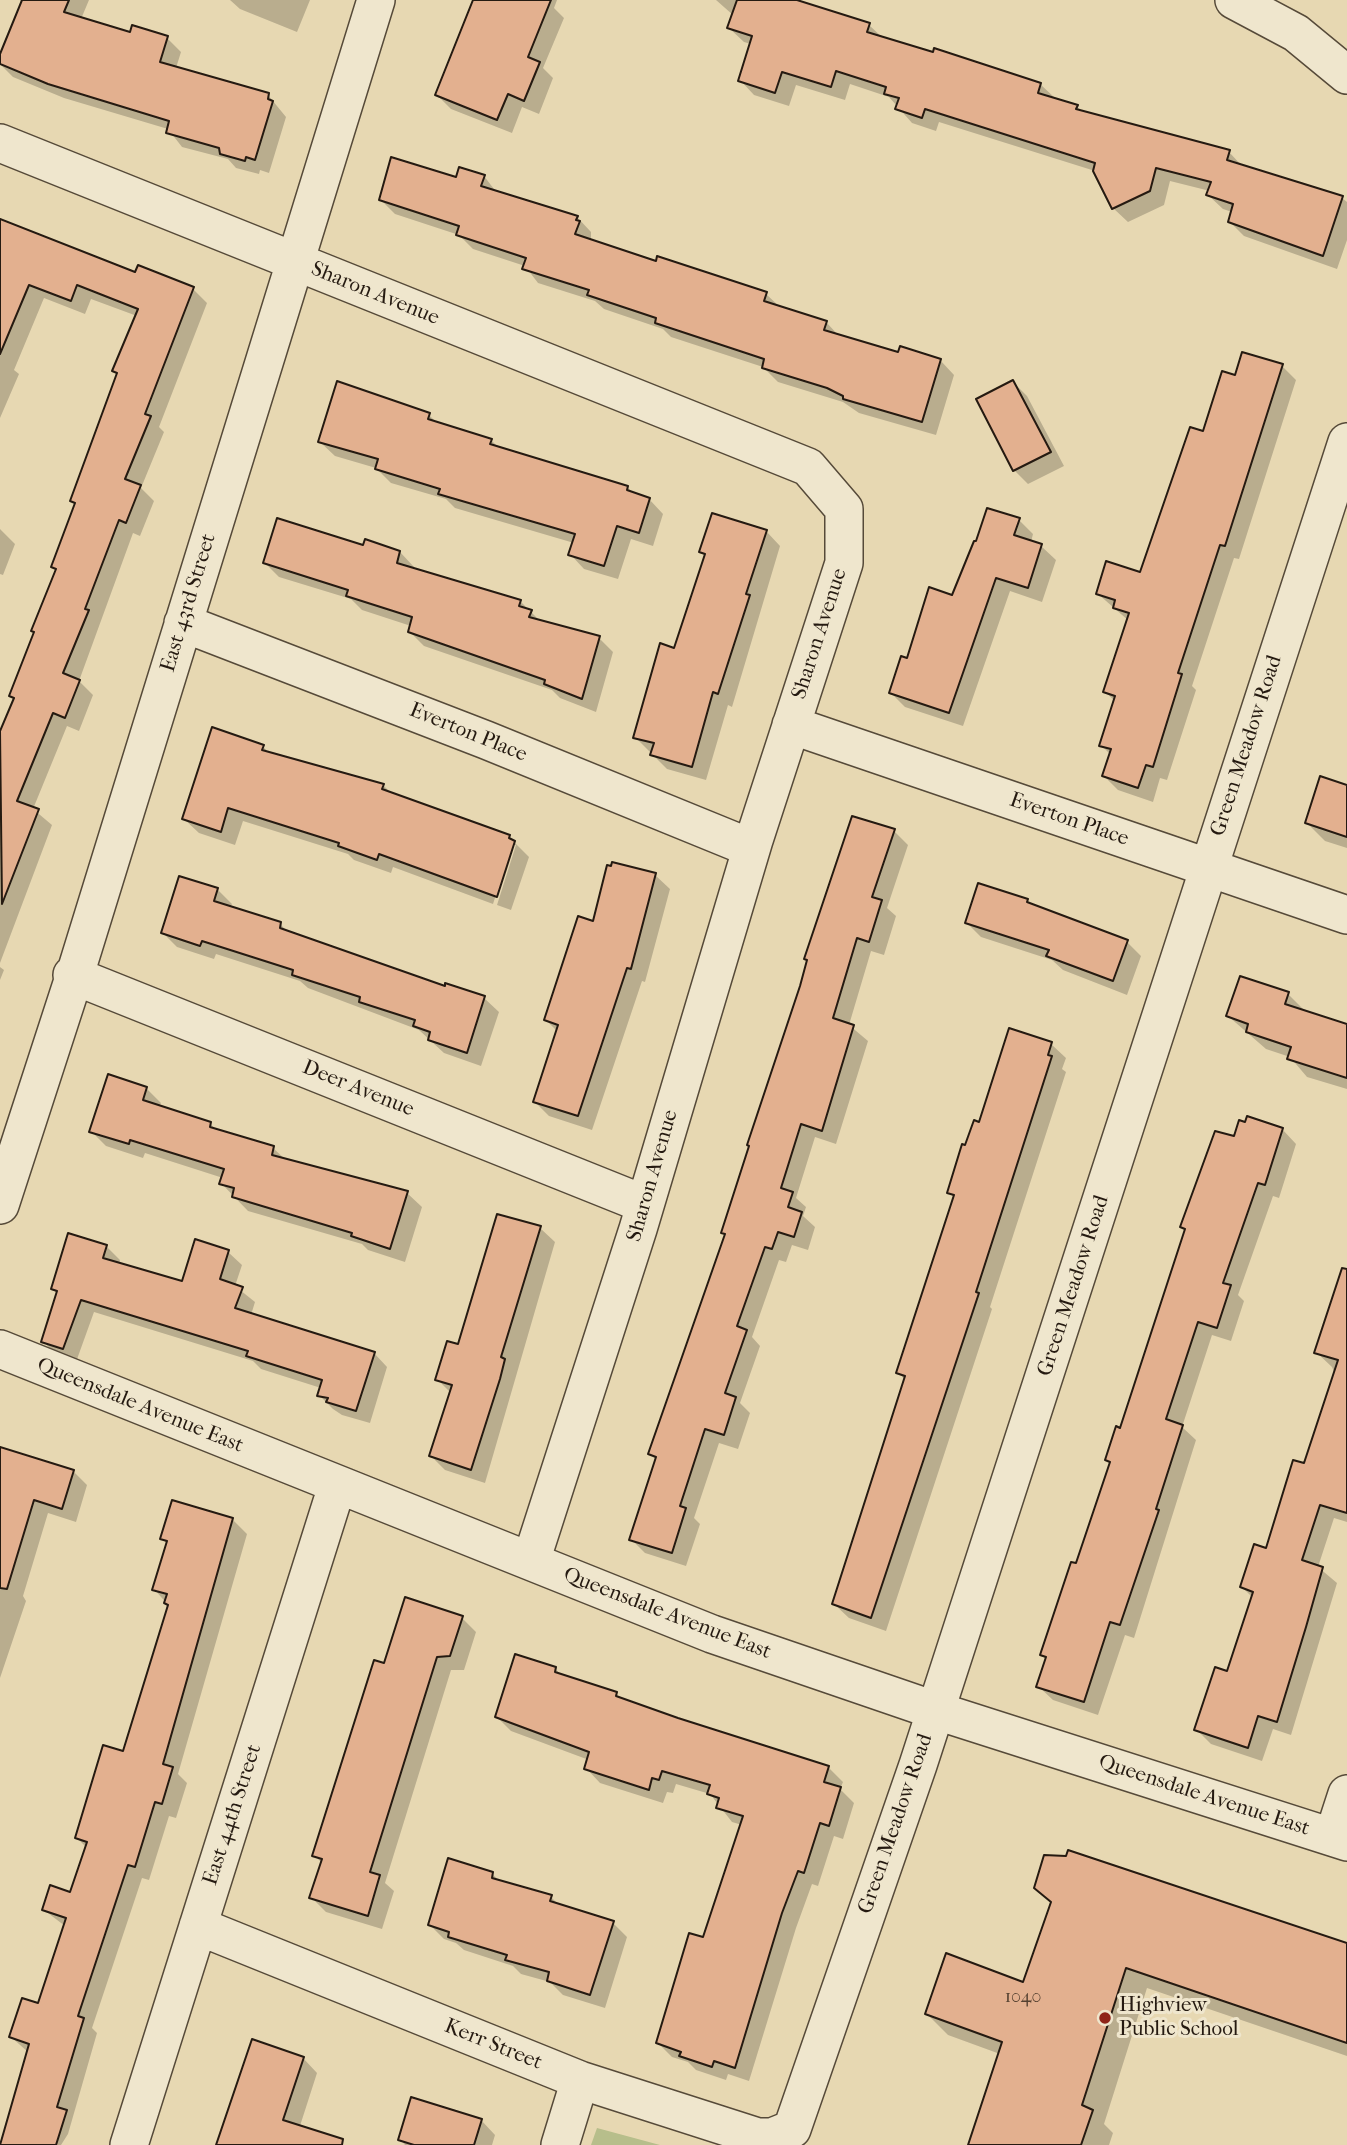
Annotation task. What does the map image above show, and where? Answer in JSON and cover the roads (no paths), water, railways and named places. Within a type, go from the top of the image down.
[{"type":"street","name":"East 43rd Street","points":[[0,1205],[376,0]]},
{"type":"street","points":[[1234,0],[1296,33],[1347,75]]},
{"type":"street","name":"Sharon Avenue","points":[[0,143],[808,467],[844,509],[844,563],[751,848],[638,1229],[531,1561]]},
{"type":"street","name":"Green Meadow Road","points":[[792,2126],[1041,1389],[1347,442]]},
{"type":"street","name":"Everton Place","points":[[183,623],[486,740],[751,848]]},
{"type":"street","name":"Everton Place","points":[[791,724],[1347,915]]},
{"type":"street","name":"Deer Avenue","points":[[72,975],[644,1204]]},
{"type":"street","name":"Queensdale Avenue East","points":[[0,1349],[712,1634],[934,1710],[1340,1840]]},
{"type":"street","name":"East 44th Street","points":[[129,2145],[337,1486]]},
{"type":"street","points":[[1340,1840],[1347,1794]]},
{"type":"street","name":"Kerr Street","points":[[198,1926],[580,2080],[758,2137],[779,2135],[792,2126]]},
{"type":"street","points":[[560,2145],[580,2080]]},
{"type":"place","name":"Highview Public School","points":[[1105,2018]]}]
